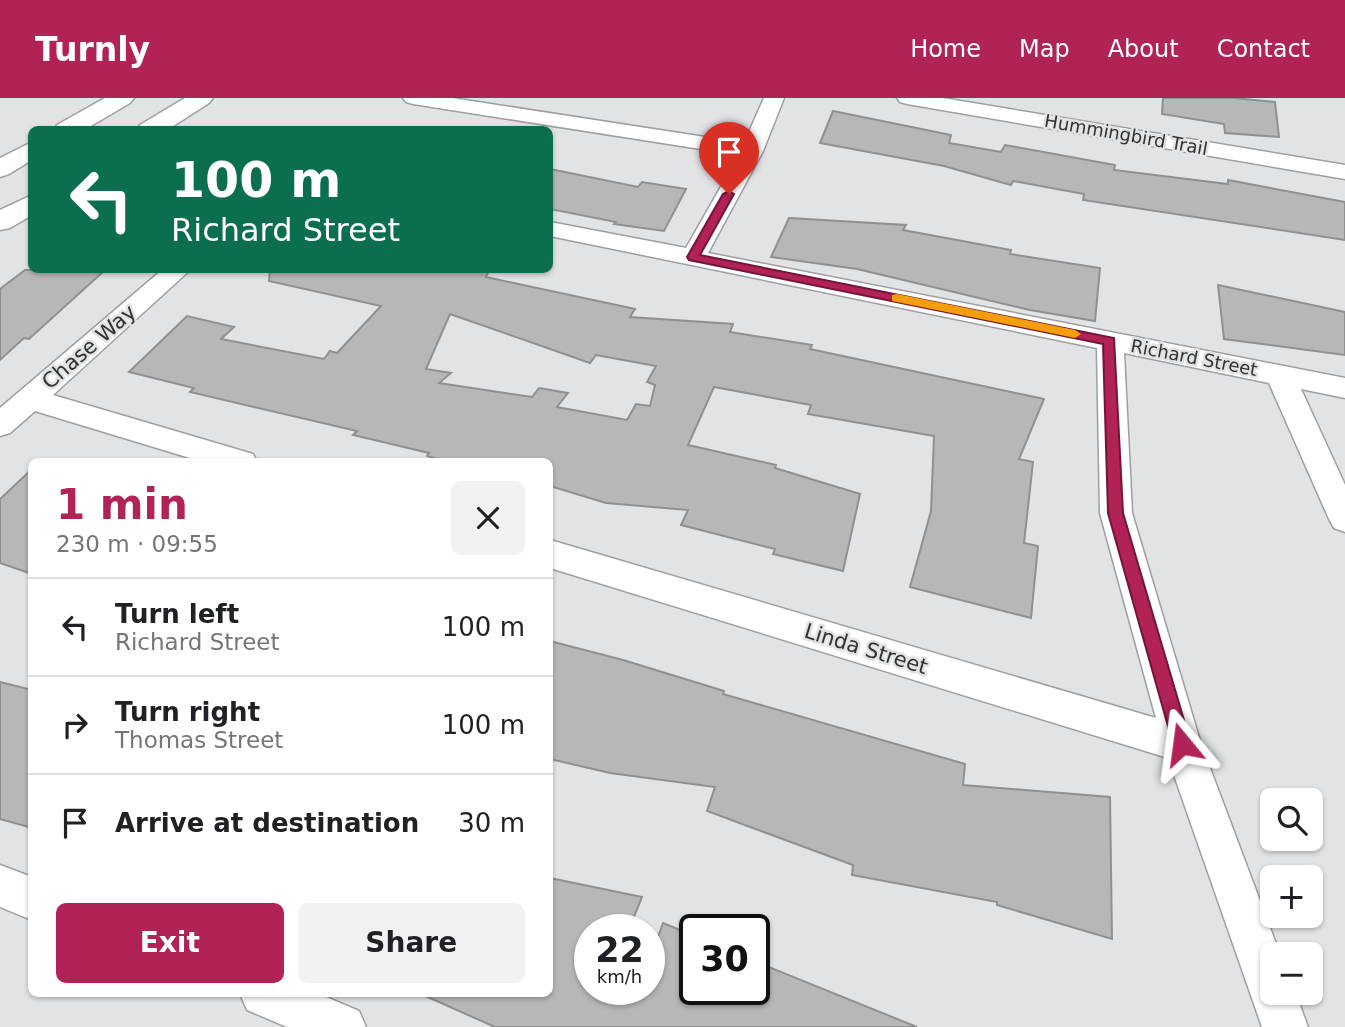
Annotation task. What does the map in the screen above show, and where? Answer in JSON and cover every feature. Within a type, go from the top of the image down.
[{"type":"main road","points":[[73,126],[122,98]]},
{"type":"main road","points":[[156,126],[201,98]]},
{"type":"main road","points":[[0,169],[28,152]]},
{"type":"main road","points":[[0,222],[28,204]]},
{"type":"street","points":[[413,98],[752,152]]},
{"type":"street","points":[[693,257],[752,152],[774,98]]},
{"type":"street","name":"Hummingbird Trail","points":[[907,98],[1345,172]]},
{"type":"street","name":"Richard Street","points":[[553,230],[1345,388]]},
{"type":"street","name":"Chase Way","points":[[0,425],[174,273]]},
{"type":"street","points":[[1110,341],[1116,513],[1182,744],[1260,959]]},
{"type":"street","points":[[1280,375],[1345,519]]},
{"type":"street","points":[[31,399],[229,458]]},
{"type":"street","name":"Linda Street","points":[[553,555],[1182,744]]},
{"type":"street","points":[[0,886],[28,897]]},
{"type":"street","points":[[270,997],[343,1027]]},
{"type":"street","points":[[1277,1005],[1285,1027]]},
{"type":"building","points":[[1163,98],[1234,98],[1275,102],[1279,137],[1225,133],[1224,124],[1162,114]]},
{"type":"building","points":[[833,111],[951,135],[949,143],[1001,152],[1005,145],[1115,165],[1114,170],[1228,184],[1228,180],[1345,202],[1345,240],[1083,200],[1084,194],[1013,181],[1011,185],[944,166],[820,143]]},
{"type":"building","points":[[553,170],[638,187],[642,182],[686,189],[664,231],[614,224],[616,222],[553,210]]},
{"type":"building","points":[[789,218],[906,225],[903,230],[1011,250],[1010,254],[1100,268],[1095,321],[1030,310],[857,269],[771,257]]},
{"type":"building","points":[[25,270],[28,270],[28,273],[102,273],[29,339],[24,338],[0,360],[0,289]]},
{"type":"building","points":[[270,273],[488,273],[486,277],[635,309],[630,317],[733,324],[730,332],[812,345],[810,349],[1044,399],[1019,459],[1033,462],[1024,543],[1038,546],[1031,618],[910,587],[931,511],[934,436],[808,414],[811,405],[714,387],[688,445],[776,465],[775,468],[860,494],[843,571],[773,554],[775,549],[681,525],[688,510],[606,503],[553,487],[553,458],[434,458],[427,456],[429,453],[353,435],[357,431],[190,392],[194,388],[129,372],[187,316],[234,327],[221,339],[324,359],[330,351],[337,353],[381,306],[269,281]],"holes":[[[450,314],[590,363],[596,355],[656,366],[647,382],[655,385],[650,406],[636,404],[627,420],[557,407],[568,393],[539,388],[532,397],[439,383],[451,373],[426,369]]]},
{"type":"building","points":[[1218,285],[1345,312],[1345,355],[1224,339]]},
{"type":"building","points":[[28,473],[28,573],[0,563],[0,499]]},
{"type":"building","points":[[553,642],[623,660],[724,691],[723,694],[965,764],[963,785],[1110,797],[1112,939],[997,905],[997,902],[852,875],[853,865],[707,811],[715,787],[610,773],[553,760]]},
{"type":"building","points":[[0,682],[28,689],[28,827],[0,819]]},
{"type":"building","points":[[553,879],[642,897],[635,914],[574,914],[574,1005],[665,1005],[665,924],[679,930],[679,1005],[770,1005],[770,967],[917,1027],[495,1027],[428,997],[553,997]]},
{"type":"slow traffic","points":[[897,298],[1075,334]]},
{"type":"route","points":[[729,194],[693,257],[1110,341],[1116,513],[1182,744]]}]
